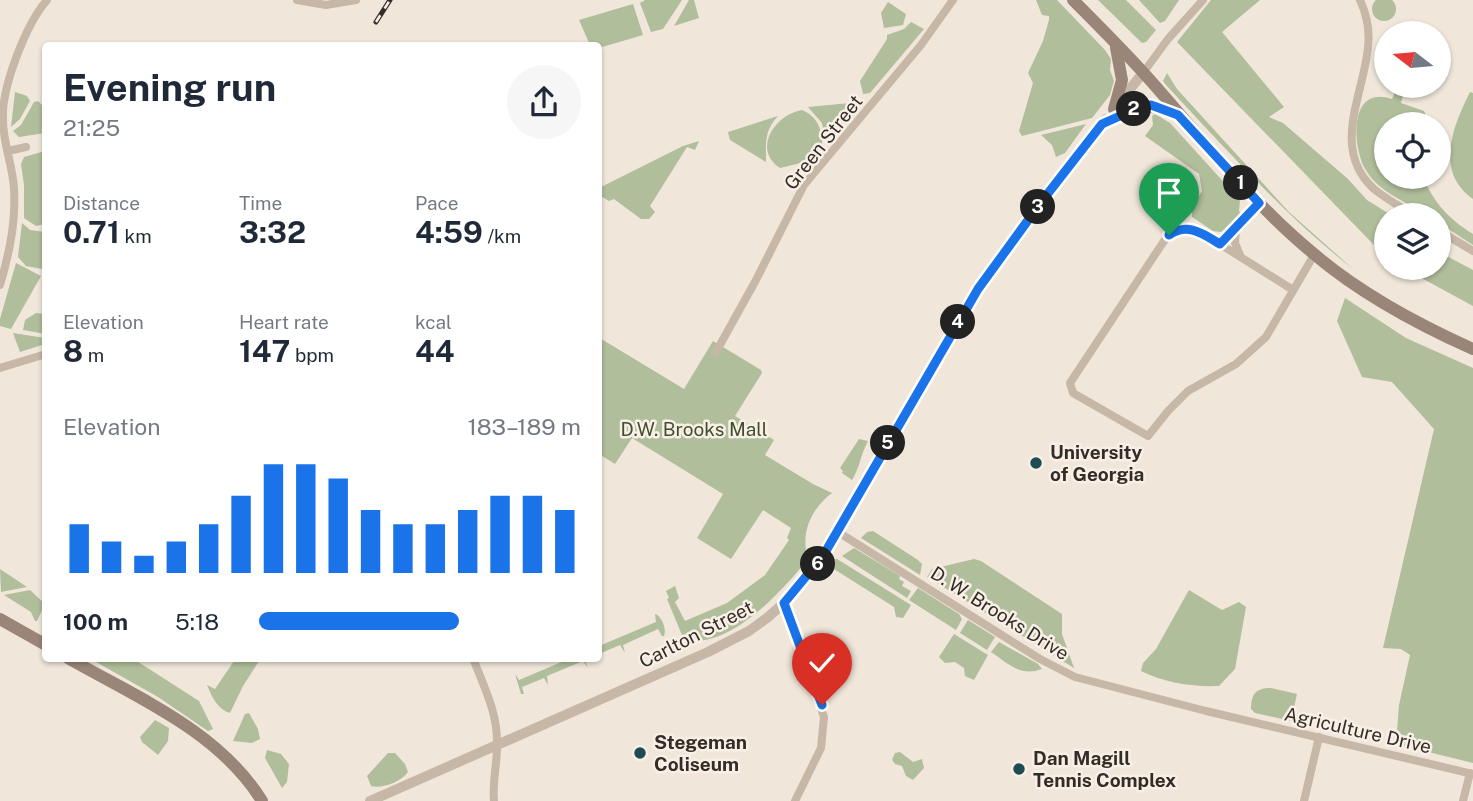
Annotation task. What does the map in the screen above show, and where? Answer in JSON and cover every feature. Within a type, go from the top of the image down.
[{"type":"main road","points":[[1073,0],[1143,73],[1259,203],[1314,255],[1382,302],[1473,349]]},
{"type":"main road","points":[[1114,109],[1122,80],[1115,44]]},
{"type":"main road","points":[[1102,124],[1142,106],[1151,105],[1178,115]]},
{"type":"main road","points":[[0,619],[42,643]]},
{"type":"main road","points":[[75,662],[165,712],[202,737],[239,773],[261,801]]},
{"type":"street","points":[[0,285],[9,253],[14,219],[14,188],[2,117],[24,34],[47,0]]},
{"type":"street","points":[[297,0],[326,5],[356,0]]},
{"type":"street","name":"Green Street","points":[[716,352],[804,185],[921,45],[953,0]]},
{"type":"street","name":"Carlton Street","points":[[370,801],[708,652],[749,631],[784,603],[816,567],[838,532],[978,289],[1042,201],[1168,39],[1203,0]]},
{"type":"street","points":[[1360,0],[1369,28],[1368,49],[1350,131],[1353,155],[1362,174],[1373,188],[1396,203]]},
{"type":"street","points":[[8,151],[26,147]]},
{"type":"street","points":[[1220,244],[1259,203]]},
{"type":"street","points":[[1236,227],[1235,243],[1242,258]]},
{"type":"street","points":[[1293,290],[1194,230],[1179,230],[1169,235],[1070,383],[1073,393],[1147,436],[1188,391],[1236,364],[1262,342],[1273,328],[1314,255]]},
{"type":"street","points":[[1451,238],[1473,251]]},
{"type":"street","points":[[0,368],[42,355]]},
{"type":"street","name":"D. W. Brooks Drive","points":[[838,532],[1040,659],[1075,677],[1237,718]]},
{"type":"street","points":[[784,603],[824,717],[821,748],[795,801]]},
{"type":"street","points":[[474,662],[495,717],[498,743],[493,777],[494,801]]},
{"type":"street","name":"Agriculture Drive","points":[[1237,718],[1471,773]]},
{"type":"street","points":[[1304,801],[1319,737]]},
{"type":"street","points":[[1463,801],[1471,773]]},
{"type":"green space","points":[[645,0],[682,0],[663,29],[651,32],[640,3]]},
{"type":"green space","points":[[689,0],[694,0],[699,18],[674,26]]},
{"type":"green space","points":[[1036,0],[1057,0],[1105,50],[1111,59],[1110,70],[1114,81],[1110,95],[1092,118],[1022,136],[1019,131],[1033,83],[1028,73],[1043,41],[1049,20],[1049,16],[1042,15]]},
{"type":"green space","points":[[1098,0],[1126,0],[1156,30],[1142,43]]},
{"type":"green space","points":[[1139,0],[1179,0],[1165,21],[1160,23]]},
{"type":"green space","points":[[1211,0],[1260,0],[1222,32],[1284,107],[1269,117],[1283,123],[1374,204],[1374,245],[1177,42]]},
{"type":"green space","points":[[1376,1],[1392,1],[1396,9],[1392,17],[1384,21],[1376,17],[1372,9]]},
{"type":"green space","points":[[888,2],[906,14],[903,25],[884,28],[881,13]]},
{"type":"green space","points":[[633,4],[643,35],[602,47],[602,42],[589,42],[579,20]]},
{"type":"green space","points":[[911,22],[924,29],[870,93],[863,94],[860,81],[887,35],[904,29]]},
{"type":"green space","points":[[1167,73],[1177,89],[1289,212],[1353,269],[1279,204],[1233,157],[1166,85],[1163,81]]},
{"type":"green space","points":[[15,92],[27,96],[30,101],[20,119],[11,127]]},
{"type":"green space","points":[[1470,92],[1473,93],[1473,199],[1461,188],[1451,166],[1451,143]]},
{"type":"green space","points":[[1402,98],[1401,103],[1424,112],[1374,112],[1374,180],[1360,156],[1357,143],[1358,118],[1368,100]]},
{"type":"green space","points":[[38,101],[42,105],[42,133],[19,137],[13,131],[21,125],[34,102]]},
{"type":"green space","points":[[860,102],[828,143],[826,142],[822,123],[808,107]]},
{"type":"green space","points":[[802,110],[819,126],[822,150],[813,160],[780,168],[768,151],[770,133],[784,118]]},
{"type":"green space","points":[[1155,114],[1170,123],[1240,200],[1241,214],[1221,232],[1213,231],[1192,217],[1192,207],[1202,191],[1199,174],[1145,136],[1153,125],[1152,116]]},
{"type":"green space","points":[[778,116],[768,132],[766,162],[730,140],[728,132]]},
{"type":"green space","points":[[1086,124],[1065,153],[1056,157],[1052,145],[1041,135]]},
{"type":"green space","points":[[699,141],[695,150],[687,147],[650,206],[655,212],[649,219],[641,219],[614,199],[609,201],[602,197],[602,186],[683,146]]},
{"type":"green space","points":[[42,152],[42,225],[36,226],[24,218],[21,164],[24,157]]},
{"type":"green space","points":[[1384,189],[1429,189],[1438,203],[1406,203]]},
{"type":"green space","points":[[1451,217],[1473,234],[1473,245],[1451,231]]},
{"type":"green space","points":[[22,223],[30,230],[42,232],[42,269],[26,266],[18,257]]},
{"type":"green space","points":[[1451,258],[1473,270],[1473,306],[1425,280],[1451,280]]},
{"type":"green space","points":[[16,263],[41,276],[11,329],[0,326],[0,319]]},
{"type":"green space","points":[[1345,298],[1406,338],[1473,368],[1473,763],[1396,744],[1399,705],[1410,655],[1401,649],[1383,648],[1434,429],[1392,382],[1362,377],[1337,321]]},
{"type":"green space","points":[[36,313],[42,314],[42,333],[23,330],[25,320]]},
{"type":"green space","points":[[13,333],[42,338],[42,345],[20,352]]},
{"type":"green space","name":"D.W. Brooks Mall","points":[[602,339],[684,389],[713,341],[761,370],[762,373],[735,416],[774,440],[765,455],[832,493],[818,506],[809,522],[805,540],[808,559],[784,587],[737,627],[701,641],[684,640],[666,591],[675,586],[679,598],[675,602],[685,621],[727,603],[765,575],[789,540],[787,538],[791,528],[763,510],[731,559],[697,538],[723,494],[632,438],[615,464],[602,456]]},
{"type":"green space","points":[[859,439],[868,441],[852,480],[842,473],[840,468]]},
{"type":"green space","points":[[873,531],[918,560],[922,564],[920,575],[861,538],[867,532]]},
{"type":"green space","points":[[854,548],[900,576],[899,579],[904,582],[902,586],[911,591],[907,598],[842,556]]},
{"type":"green space","points":[[834,559],[911,605],[903,618],[896,617],[894,607],[834,569]]},
{"type":"green space","points":[[974,559],[1062,614],[1062,634],[1074,668],[927,577],[932,569]]},
{"type":"green space","points":[[0,569],[27,587],[1,592]]},
{"type":"green space","points":[[918,588],[959,614],[962,619],[956,630],[909,600]]},
{"type":"green space","points":[[30,590],[42,601],[42,610],[37,621],[31,612],[4,595]]},
{"type":"green space","points":[[1189,590],[1222,610],[1239,602],[1246,607],[1235,669],[1219,686],[1179,683],[1141,671],[1143,663],[1156,649]]},
{"type":"green space","points":[[655,614],[663,624],[664,636],[658,629],[623,645],[625,653],[620,645],[602,653],[602,645],[656,622]]},
{"type":"green space","points":[[968,620],[995,637],[987,650],[960,633]]},
{"type":"green space","points":[[954,634],[988,655],[974,680],[965,676],[964,668],[955,662],[945,663],[939,657]]},
{"type":"green space","points":[[999,642],[1038,664],[1042,669],[1027,671],[1009,665],[991,652]]},
{"type":"green space","points":[[96,662],[138,662],[199,701],[213,729],[208,731],[158,697]]},
{"type":"green space","points":[[233,662],[258,662],[230,713],[218,706],[207,685],[215,689]]},
{"type":"green space","points":[[562,662],[581,662],[547,676],[548,685],[544,678],[522,687],[524,694],[521,694],[515,674],[519,680]]},
{"type":"green space","points":[[1271,688],[1297,694],[1291,721],[1255,713],[1251,709],[1256,692]]},
{"type":"green space","points":[[249,713],[260,739],[252,743],[233,741],[245,714]]},
{"type":"green space","points":[[155,720],[169,728],[168,741],[158,755],[142,742],[140,737]]},
{"type":"green space","points":[[267,750],[281,754],[289,764],[287,782],[282,788],[265,758]]},
{"type":"green space","points":[[900,752],[913,762],[922,759],[924,768],[913,780],[906,776],[902,766],[892,760],[895,753]]},
{"type":"green space","points":[[388,753],[395,753],[408,772],[391,784],[371,786],[367,776]]},
{"type":"railway","points":[[376,22],[390,0]]},
{"type":"place","name":"University of Georgia","points":[[1036,463]]},
{"type":"place","name":"Stegeman Coliseum","points":[[640,753]]},
{"type":"place","name":"Dan Magill Tennis Complex","points":[[1019,769]]},
{"type":"route","points":[[822,705],[784,603],[816,567],[838,532],[944,344],[999,259],[1102,124],[1142,106],[1160,107],[1178,115],[1259,203],[1220,244],[1194,230],[1179,230],[1169,235]]}]
